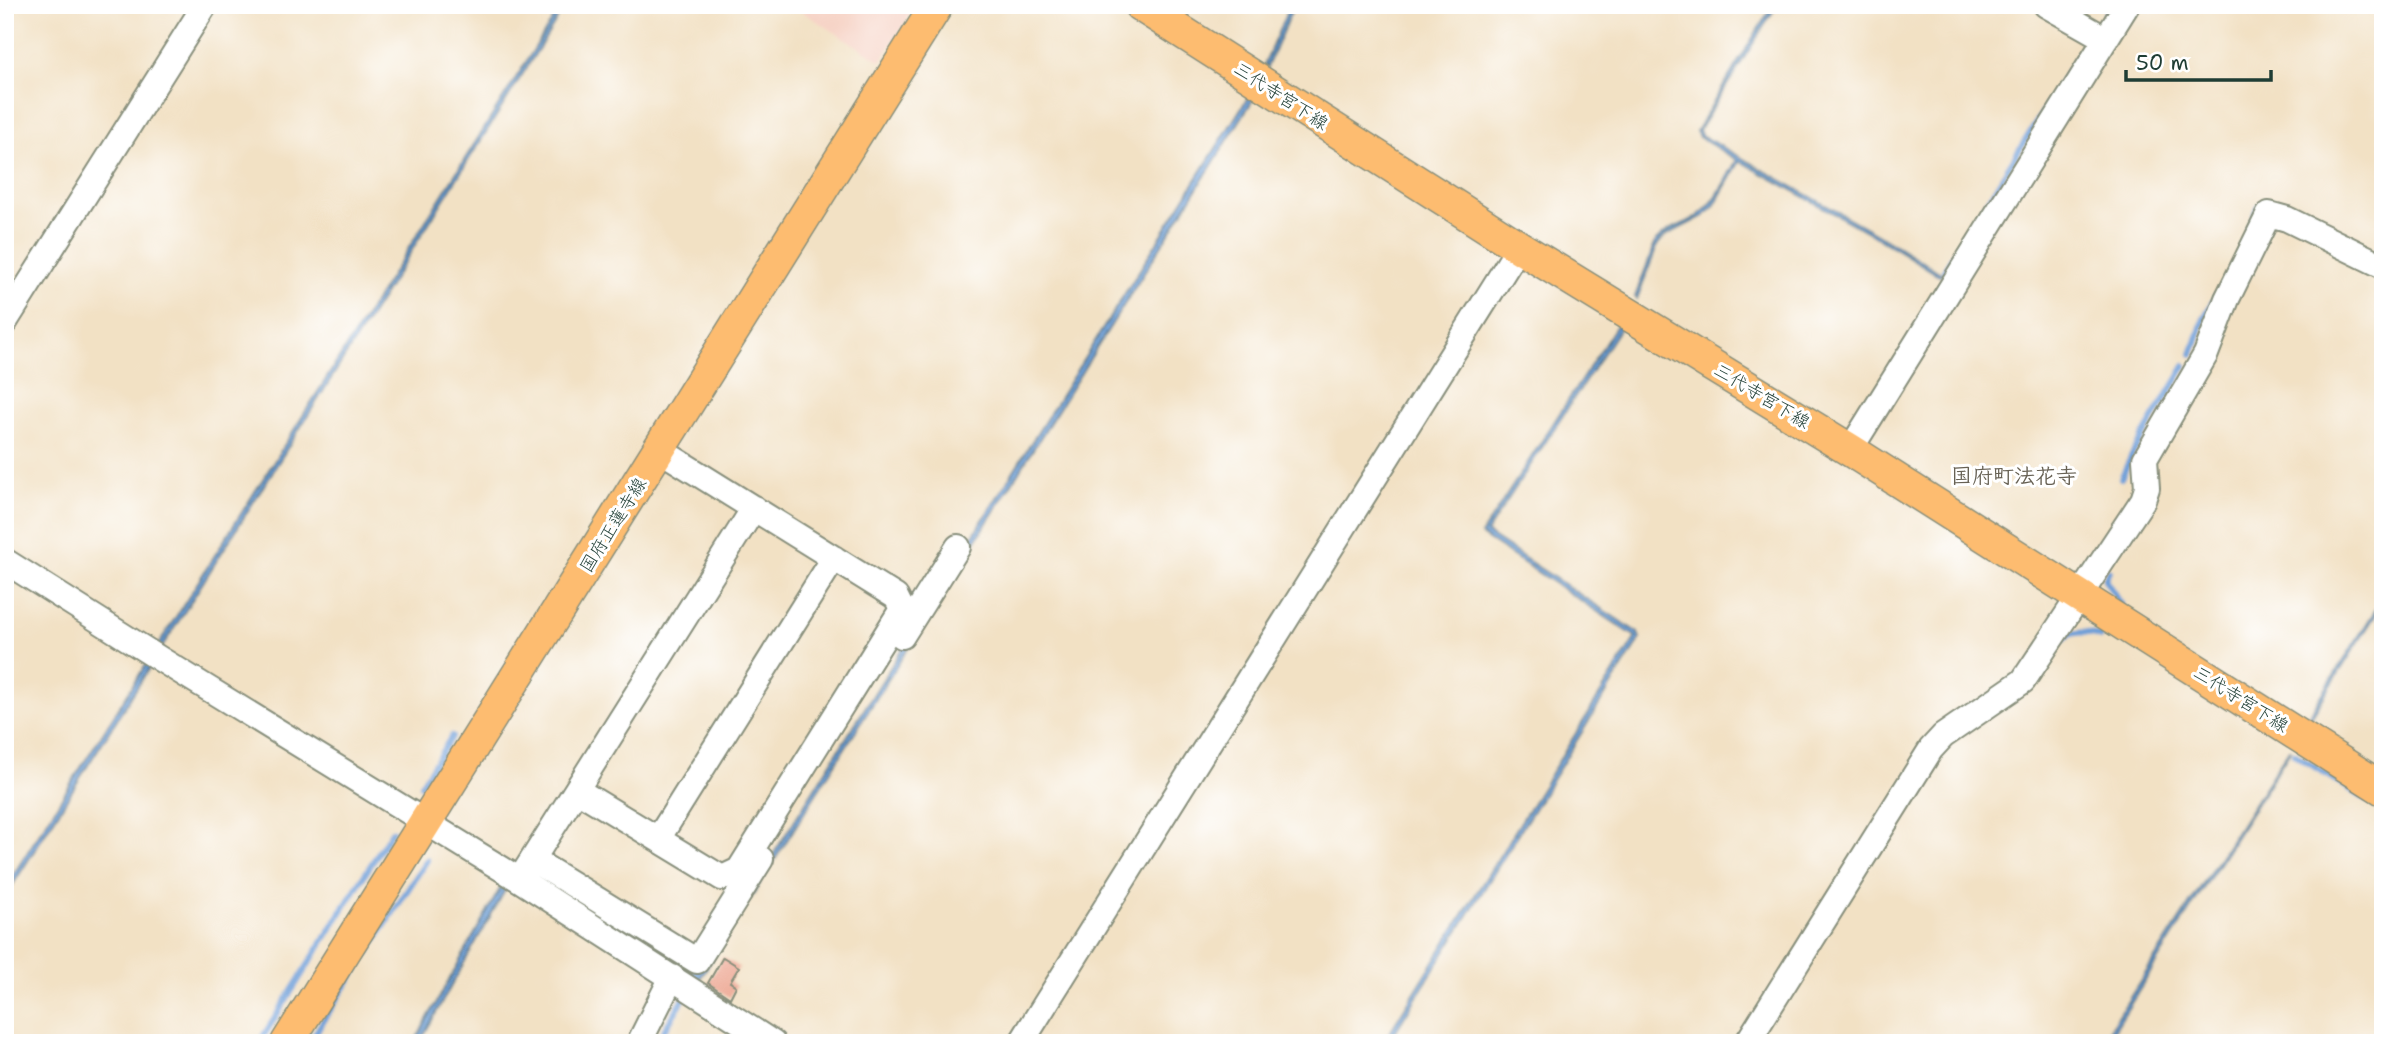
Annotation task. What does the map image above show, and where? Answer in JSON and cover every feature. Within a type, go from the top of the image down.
[{"type":"main road","name":"国府正蓮寺線","points":[[287,1043],[937,5]]},
{"type":"main road","name":"三代寺宮下線","points":[[1140,5],[1519,247],[1850,450],[2383,789]]},
{"type":"street","points":[[5,322],[205,5]]},
{"type":"street","points":[[2046,5],[2106,39]]},
{"type":"street","points":[[1850,450],[2127,5]]},
{"type":"street","points":[[1747,1043],[1931,749],[1943,736],[2023,681],[2143,500],[2147,488],[2145,459],[2206,354],[2227,299],[2269,214],[2287,219],[2383,266]]},
{"type":"street","points":[[1021,1043],[1519,247]]},
{"type":"street","points":[[577,790],[722,878],[739,870],[902,608],[896,597],[660,450]]},
{"type":"street","points":[[527,870],[754,508]]},
{"type":"street","points":[[5,561],[426,821],[527,870],[697,961],[958,547]]},
{"type":"street","points":[[658,839],[834,558]]},
{"type":"street","points":[[527,870],[672,976],[773,1043]]},
{"type":"street","points":[[639,1043],[672,976]]},
{"type":"shaded area","points":[[791,5],[916,5],[881,61]]},
{"type":"water","points":[[562,5],[566,5],[5,897],[5,888]]},
{"type":"water","points":[[1290,5],[1294,5],[1267,67],[1264,65]]},
{"type":"water","points":[[1773,5],[1777,5],[1699,130],[1701,135],[1879,235],[1942,274],[1940,276],[1880,239],[1740,161],[1714,206],[1704,216],[1665,236],[1658,244],[1637,299],[1635,297],[1656,241],[1705,210],[1716,197],[1737,160],[1699,137],[1696,131]]},
{"type":"water","points":[[1252,91],[1255,93],[1254,98],[699,980],[545,883],[548,878],[702,968]]},
{"type":"water","points":[[1617,325],[1620,328],[1486,533],[1638,633],[1640,639],[1388,1043],[1383,1043],[1636,637],[1481,535]]},
{"type":"water","points":[[2383,598],[2383,603],[2306,725],[2304,723]]},
{"type":"water","points":[[2289,749],[2106,1043],[2101,1043]]},
{"type":"water","points":[[501,887],[505,890],[419,1043],[414,1043]]},
{"type":"building","points":[[723,957],[739,967],[730,982],[736,986],[730,998],[708,983]]},
{"type":"waterway","points":[[2106,13],[2111,5]]},
{"type":"waterway","points":[[1944,270],[2087,42]]},
{"type":"waterway","points":[[2248,230],[2259,206]]},
{"type":"waterway","points":[[2192,354],[2204,318],[2216,296]]},
{"type":"waterway","points":[[2121,478],[2134,451],[2185,366]]},
{"type":"waterway","points":[[2109,571],[2105,580],[2121,604]]},
{"type":"waterway","points":[[2062,640],[2081,632],[2100,637],[2103,632]]},
{"type":"waterway","points":[[421,785],[452,736]]},
{"type":"waterway","points":[[2294,754],[2383,810]]},
{"type":"waterway","points":[[259,1043],[392,831]]},
{"type":"waterway","points":[[309,1043],[427,860]]},
{"type":"waterway","points":[[656,1043],[686,995]]},
{"type":"district","name":"国府町法花寺","points":[[2014,476]]}]
